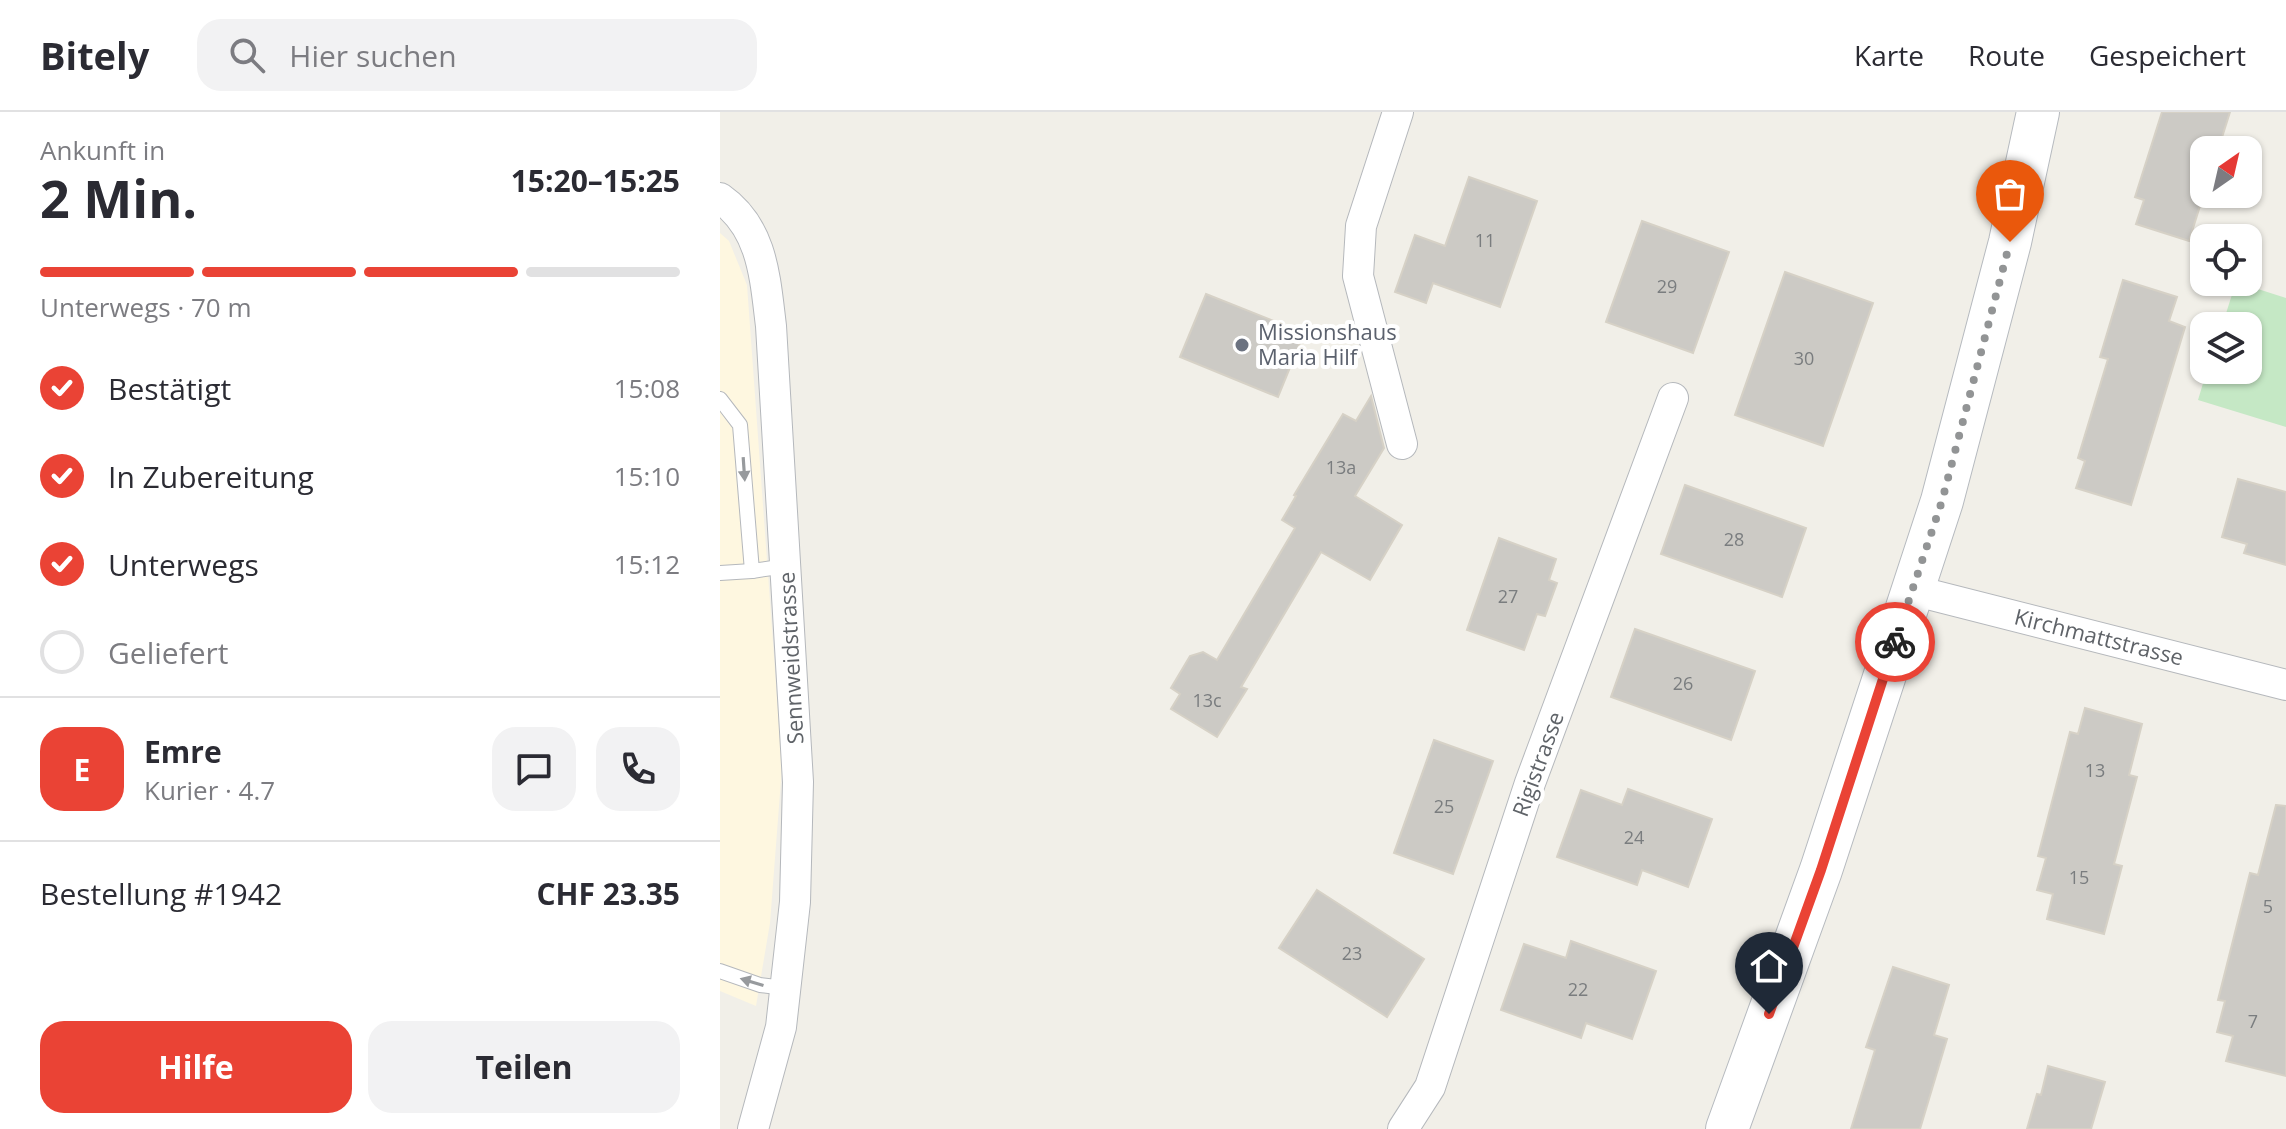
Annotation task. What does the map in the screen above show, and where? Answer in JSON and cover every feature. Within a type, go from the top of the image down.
[{"type":"street","points":[[1398,112],[1361,226],[1358,276],[1402,444]]},
{"type":"street","points":[[1727,1129],[1821,870],[1942,501],[2010,242],[2038,112]]},
{"type":"street","name":"Sennweidstrasse","points":[[720,198],[733,207],[754,235],[765,271],[771,326],[798,782],[795,902],[781,1027],[753,1129]]},
{"type":"street","name":"Rigistrasse","points":[[1403,1129],[1430,1087],[1530,783],[1673,398]]},
{"type":"street","name":"Kirchmattstrasse","points":[[1912,590],[2286,685]]},
{"type":"lane","points":[[720,399],[740,425],[752,571]]},
{"type":"lane","points":[[720,573],[786,566]]},
{"type":"lane","points":[[720,971],[760,985],[785,988]]},
{"type":"shaded area","points":[[720,233],[729,241],[747,285],[782,767],[770,923],[756,1006],[720,991]]},
{"type":"green space","points":[[2262,290],[2286,298],[2286,427],[2198,400],[2203,384],[2262,384],[2262,312],[2226,312],[2232,296],[2262,296]]},
{"type":"building","points":[[2162,112],[2230,112],[2222,136],[2190,136],[2190,208],[2199,208],[2194,224],[2190,224],[2189,241],[2136,224],[2144,200],[2135,197]]},
{"type":"building","points":[[1469,177],[1537,201],[1500,307],[1433,283],[1426,303],[1395,292],[1415,235],[1445,246]]},
{"type":"building","points":[[1642,221],[1729,252],[1693,353],[1606,322]]},
{"type":"building","points":[[1785,272],[1873,303],[1823,446],[1735,415]]},
{"type":"building","points":[[2123,280],[2177,297],[2169,321],[2185,327],[2131,505],[2076,488],[2085,461],[2078,458],[2108,359],[2100,357]]},
{"type":"building","name":"Missionshaus Maria Hilf","points":[[1206,294],[1304,333],[1278,397],[1180,357]]},
{"type":"building","points":[[1371,396],[1384,448],[1355,496],[1402,525],[1370,580],[1321,552],[1241,687],[1247,689],[1217,737],[1171,709],[1180,694],[1171,688],[1190,656],[1203,652],[1217,660],[1295,528],[1282,520],[1294,495],[1343,414],[1356,421]]},
{"type":"building","points":[[2238,479],[2286,492],[2286,565],[2244,553],[2247,544],[2222,537]]},
{"type":"building","points":[[1685,485],[1806,528],[1782,597],[1661,554]]},
{"type":"building","points":[[1499,538],[1556,559],[1549,580],[1557,583],[1545,616],[1537,614],[1524,650],[1467,630]]},
{"type":"building","points":[[1635,629],[1755,671],[1731,740],[1611,697]]},
{"type":"building","points":[[2085,708],[2142,724],[2129,775],[2137,777],[2114,864],[2122,866],[2104,934],[2047,919],[2053,894],[2037,890],[2046,858],[2038,856],[2070,732],[2078,734]]},
{"type":"building","points":[[1434,740],[1493,761],[1453,874],[1394,853]]},
{"type":"building","points":[[1628,789],[1712,819],[1688,887],[1642,870],[1637,885],[1557,857],[1581,790],[1622,805]]},
{"type":"building","points":[[2276,805],[2286,806],[2286,1076],[2226,1061],[2233,1036],[2217,1032],[2225,1001],[2218,1000],[2250,873],[2258,875]]},
{"type":"building","points":[[1317,890],[1424,959],[1387,1017],[1279,948]]},
{"type":"building","points":[[1571,941],[1656,971],[1632,1039],[1586,1023],[1581,1038],[1501,1010],[1524,944],[1566,958]]},
{"type":"building","points":[[1893,967],[1949,985],[1934,1035],[1947,1039],[1920,1129],[1851,1129],[1875,1050],[1866,1047]]},
{"type":"building","points":[[2048,1066],[2105,1082],[2091,1129],[2027,1129],[2037,1094],[2041,1095]]},
{"type":"way so far","points":[[1895,642],[1942,501],[2010,242]]},
{"type":"place","name":"Missionshaus Maria Hilf","points":[[1242,345]]},
{"type":"route","points":[[1769,1014],[1821,870],[1895,642]]}]
